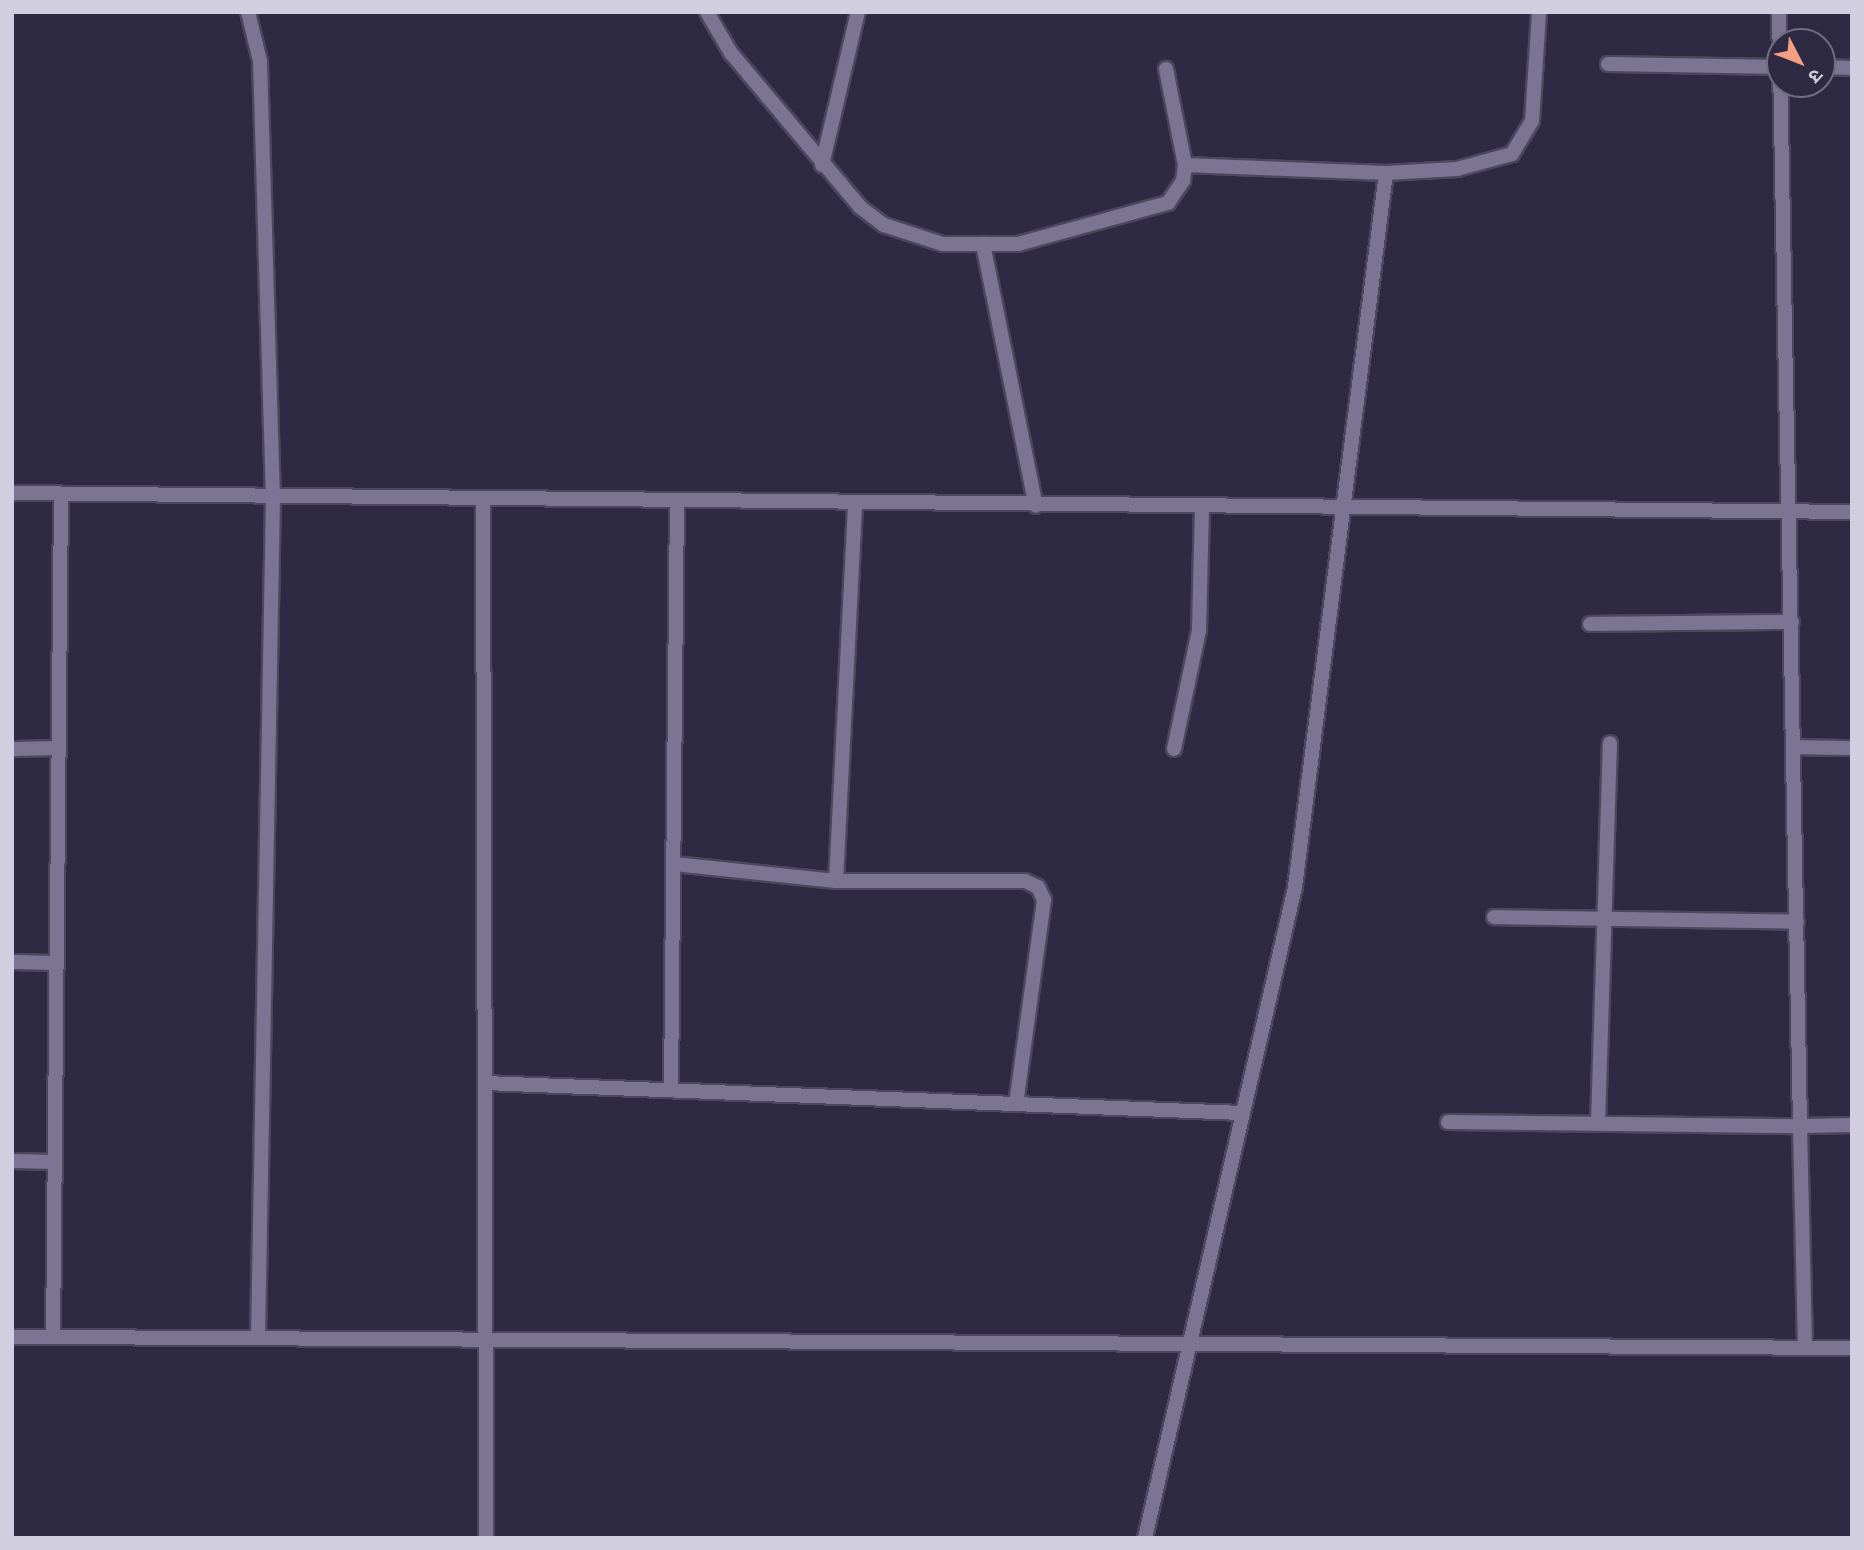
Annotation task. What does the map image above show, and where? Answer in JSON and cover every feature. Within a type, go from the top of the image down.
[{"type":"street","points":[[248,12],[260,61],[273,497],[258,1338]]},
{"type":"street","points":[[706,12],[730,53],[822,165],[884,225],[943,244],[1018,244],[1067,233],[1168,203],[1183,181],[1185,165],[1166,69]]},
{"type":"street","points":[[822,165],[858,12]]},
{"type":"street","points":[[1185,165],[1386,173],[1457,169],[1512,154],[1532,121],[1539,12]]},
{"type":"street","points":[[1608,64],[1766,67]]},
{"type":"street","points":[[1780,98],[1805,1347]]},
{"type":"street","points":[[1145,1538],[1188,1342],[1295,887],[1346,510],[1386,173]]},
{"type":"street","points":[[983,244],[1036,506]]},
{"type":"street","points":[[12,494],[1346,510],[1852,512]]},
{"type":"street","points":[[53,1337],[61,494]]},
{"type":"street","points":[[484,499],[486,1538]]},
{"type":"street","points":[[671,1090],[677,502]]},
{"type":"street","points":[[836,881],[855,504]]},
{"type":"street","points":[[1174,749],[1199,630],[1202,508]]},
{"type":"street","points":[[1590,624],[1792,622]]},
{"type":"street","points":[[1598,1124],[1608,919],[1610,743]]},
{"type":"street","points":[[1794,747],[1852,748]]},
{"type":"street","points":[[12,749],[59,748]]},
{"type":"street","points":[[674,864],[836,881],[1025,881],[1038,887],[1044,900],[1016,1104]]},
{"type":"street","points":[[1494,917],[1797,922]]},
{"type":"street","points":[[12,962],[57,963]]},
{"type":"street","points":[[485,1083],[1242,1113]]},
{"type":"street","points":[[1448,1122],[1852,1125]]},
{"type":"street","points":[[12,1161],[55,1162]]},
{"type":"street","points":[[12,1337],[1852,1348]]}]
